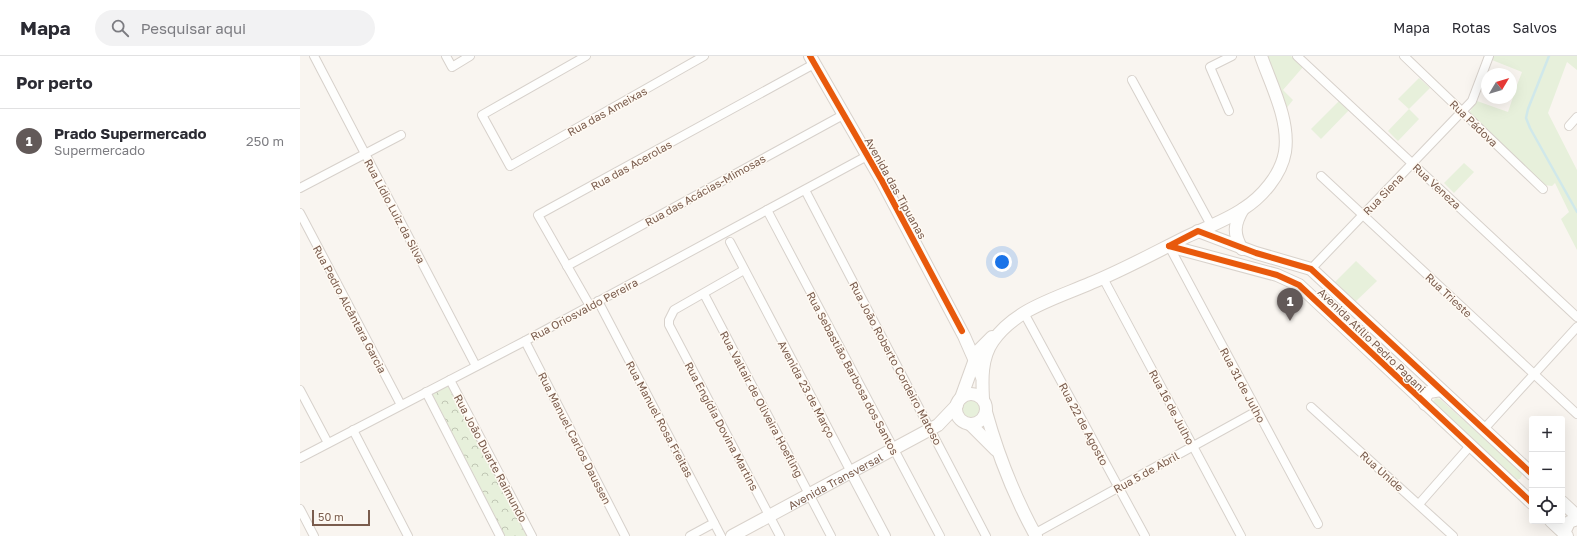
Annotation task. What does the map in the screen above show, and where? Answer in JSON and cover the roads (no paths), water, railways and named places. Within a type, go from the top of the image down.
[{"type":"main road","points":[[969,345],[979,344],[986,341],[1024,313],[1103,278],[1243,209],[1273,180],[1281,164],[1286,141],[1284,127],[1261,56]]},
{"type":"main road","name":"Avenida das Tipuanas","points":[[812,60],[867,156],[969,345],[982,378]]},
{"type":"main road","points":[[1242,249],[1235,236],[1234,226],[1243,209]]},
{"type":"main road","name":"Avenida Atílio Pedro Pagani","points":[[1198,231],[1242,249],[1311,269],[1529,471]]},
{"type":"main road","name":"Avenida Atílio Pedro Pagani","points":[[1169,246],[1285,278],[1299,285],[1529,500]]},
{"type":"main road","points":[[1321,305],[1325,299],[1333,296],[1352,312],[1367,320]]},
{"type":"main road","points":[[1001,330],[989,349],[982,378],[983,399],[997,452],[1013,491],[1035,535]]},
{"type":"main road","points":[[986,341],[978,351],[975,358],[959,402],[958,414],[969,423],[997,452]]},
{"type":"main road","points":[[1425,404],[1425,398],[1429,392],[1441,390]]},
{"type":"main road","points":[[959,402],[972,394],[983,399]]},
{"type":"main road","name":"Avenida Transversal","points":[[732,536],[935,427],[959,402]]},
{"type":"main road","points":[[969,423],[979,422],[986,412]]},
{"type":"main road","name":"Avenida Transversal","points":[[935,427],[969,423]]},
{"type":"main road","points":[[1511,484],[1516,484],[1524,480],[1529,473]]},
{"type":"main road","points":[[1565,505],[1577,516]]},
{"type":"main road","points":[[1565,535],[1565,527],[1569,522],[1577,519]]},
{"type":"main road","points":[[1554,524],[1565,535]]},
{"type":"street","name":"Rua Lídio Luiz da Silva","points":[[314,56],[476,366]]},
{"type":"street","points":[[446,56],[452,66],[470,56]]},
{"type":"street","name":"Rua das Ameixas","points":[[586,56],[482,115],[510,166],[704,56]]},
{"type":"street","points":[[1229,111],[1210,67],[1232,56]]},
{"type":"street","name":"Rua Veneza","points":[[1297,56],[1577,317]]},
{"type":"street","name":"Rua Pádova","points":[[1404,56],[1544,189]]},
{"type":"street","name":"Rua Siena","points":[[1311,269],[1472,101],[1489,56]]},
{"type":"street","name":"Rua das Acerolas","points":[[590,306],[538,215],[812,60]]},
{"type":"street","points":[[1132,80],[1211,225]]},
{"type":"street","name":"Rua das Acácias-Mimosas","points":[[567,266],[843,115]]},
{"type":"street","points":[[1569,126],[1577,117]]},
{"type":"street","points":[[300,188],[401,135]]},
{"type":"street","name":"Rua Oriosvaldo Pereira","points":[[300,458],[525,341],[867,156]]},
{"type":"street","name":"Rua Trieste","points":[[1321,176],[1577,414]]},
{"type":"street","name":"Rua João Roberto Cordeiro Matoso","points":[[805,190],[935,427],[986,536]]},
{"type":"street","name":"Rua Sebastião Barbosa dos Santos","points":[[766,210],[940,536]]},
{"type":"street","name":"Rua Pedro Alcântara Garcia","points":[[300,213],[401,405]]},
{"type":"street","name":"Avenida 23 de Março","points":[[730,242],[885,536]]},
{"type":"street","name":"Rua 31 de Julho","points":[[1169,246],[1318,524]]},
{"type":"street","points":[[704,294],[744,270]]},
{"type":"street","name":"Rua 16 de Julho","points":[[1103,278],[1242,536]]},
{"type":"street","name":"Rua Engídia Dovina Martins","points":[[704,294],[674,310],[671,315],[669,325],[780,536]]},
{"type":"street","name":"Rua Valtair de Oliveira Hoefling","points":[[704,294],[831,536]]},
{"type":"street","name":"Rua Manuel Rosa Freitas","points":[[598,301],[721,536]]},
{"type":"street","name":"Rua 22 de Agosto","points":[[1024,313],[1145,536]]},
{"type":"street","points":[[1484,429],[1577,328]]},
{"type":"street","name":"Rua Manuel Carlos Daussen","points":[[525,341],[625,536]]},
{"type":"street","name":"Rua João Duarte Raimundo","points":[[450,380],[532,536]]},
{"type":"street","points":[[300,390],[328,443]]},
{"type":"street","points":[[426,392],[500,536]]},
{"type":"street","name":"Rua Unide","points":[[1311,406],[1453,536]]},
{"type":"street","name":"Rua 5 de Abril","points":[[1035,535],[1118,487],[1257,411]]},
{"type":"street","points":[[353,430],[408,536]]},
{"type":"street","points":[[1419,504],[1470,446]]},
{"type":"street","points":[[300,509],[314,536]]},
{"type":"street","points":[[690,536],[714,523]]},
{"type":"waterway","points":[[1549,56],[1528,109],[1526,118],[1530,128],[1577,212]]},
{"type":"place","name":"Prado Supermercado","points":[[1290,321]]}]
